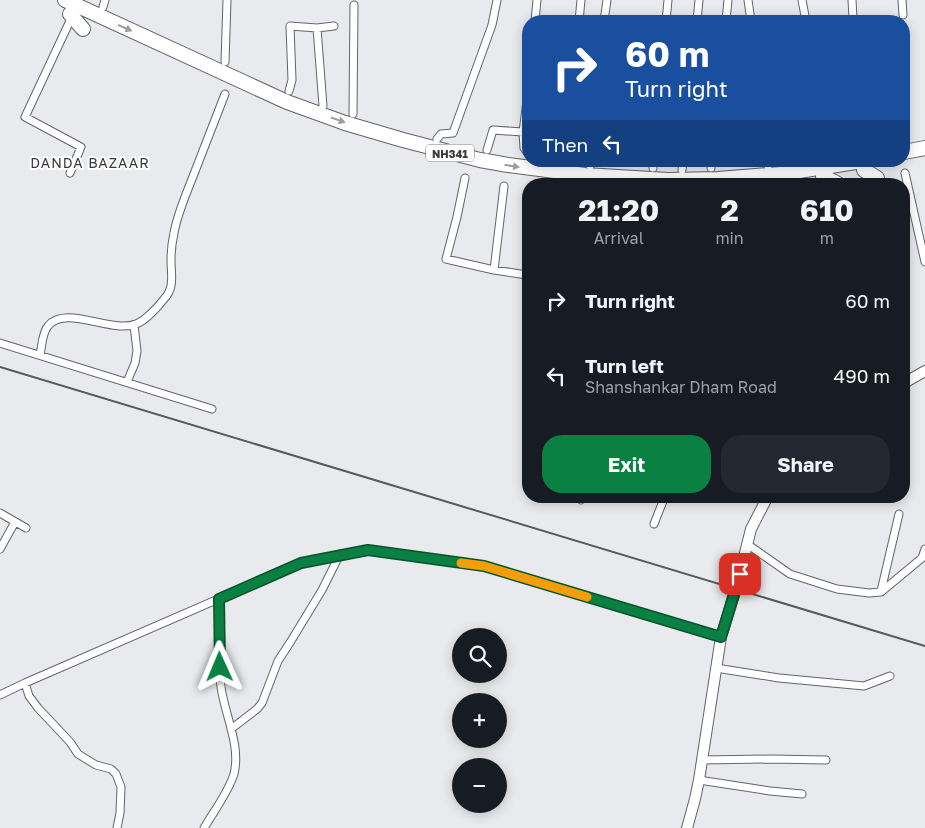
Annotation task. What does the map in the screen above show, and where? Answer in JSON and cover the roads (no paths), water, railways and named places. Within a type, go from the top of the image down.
[{"type":"highway","name":"NH341","points":[[65,0],[95,5],[294,104],[403,140],[484,155]]},
{"type":"highway","points":[[69,18],[83,30]]},
{"type":"highway","points":[[289,91],[294,104]]},
{"type":"highway","name":"NH341","points":[[460,144],[508,165],[522,166]]},
{"type":"highway","points":[[910,151],[925,148]]},
{"type":"highway","name":"NH341","points":[[562,167],[589,168],[655,178]]},
{"type":"highway","name":"NH341","points":[[730,178],[853,167]]},
{"type":"highway","name":"NH341","points":[[864,167],[874,178]]},
{"type":"highway","points":[[823,176],[827,178]]},
{"type":"street","points":[[225,62],[227,0]]},
{"type":"street","points":[[437,139],[441,134],[453,133],[492,25],[497,0]]},
{"type":"street","points":[[536,15],[537,0]]},
{"type":"street","points":[[579,15],[581,0]]},
{"type":"street","points":[[605,15],[607,0]]},
{"type":"street","points":[[667,15],[668,0]]},
{"type":"street","points":[[698,15],[699,0]]},
{"type":"street","points":[[727,15],[728,0]]},
{"type":"street","points":[[748,0],[750,15]]},
{"type":"street","points":[[802,0],[805,15]]},
{"type":"street","points":[[852,0],[853,15]]},
{"type":"street","points":[[902,0],[903,15]]},
{"type":"street","points":[[354,5],[354,114]]},
{"type":"street","points":[[69,18],[25,117],[81,147],[70,173]]},
{"type":"street","points":[[289,91],[292,80],[290,26],[317,28],[334,26]]},
{"type":"street","points":[[317,28],[323,106]]},
{"type":"street","points":[[40,355],[48,325],[56,320],[70,317],[122,327],[134,325],[142,321],[166,298],[172,282],[171,252],[175,228],[225,94]]},
{"type":"street","points":[[484,155],[493,130],[522,132]]},
{"type":"street","points":[[905,173],[906,178]]},
{"type":"street","points":[[464,178],[457,217],[446,259],[522,274]]},
{"type":"street","points":[[494,270],[504,186]]},
{"type":"street","points":[[910,195],[925,262]]},
{"type":"street","points":[[127,382],[135,363],[137,351],[134,325]]},
{"type":"street","points":[[1,342],[212,409]]},
{"type":"street","points":[[910,380],[925,371]]},
{"type":"street","points":[[654,524],[662,503]]},
{"type":"street","points":[[687,828],[699,780],[721,637],[736,589],[751,529],[764,503]]},
{"type":"street","points":[[0,513],[26,528]]},
{"type":"street","points":[[881,592],[899,514]]},
{"type":"street","points":[[0,549],[15,522]]},
{"type":"street","points":[[747,544],[790,574],[837,589],[869,592],[881,592],[922,558],[925,548]]},
{"type":"street","points":[[0,695],[301,563],[368,550],[484,566],[721,637]]},
{"type":"street","points":[[231,729],[262,703],[278,661],[322,590],[339,556]]},
{"type":"street","points":[[204,828],[223,797],[235,767],[231,729],[220,675],[219,599]]},
{"type":"street","points":[[716,668],[779,678],[864,686],[890,676]]},
{"type":"street","points":[[25,683],[29,696],[70,742],[78,754],[116,774],[121,787],[120,813],[117,828]]},
{"type":"street","points":[[702,760],[826,760]]},
{"type":"street","points":[[699,780],[802,794]]},
{"type":"railway","points":[[0,367],[925,646]]},
{"type":"district","name":"DANDA BAZAAR","points":[[90,162]]}]
